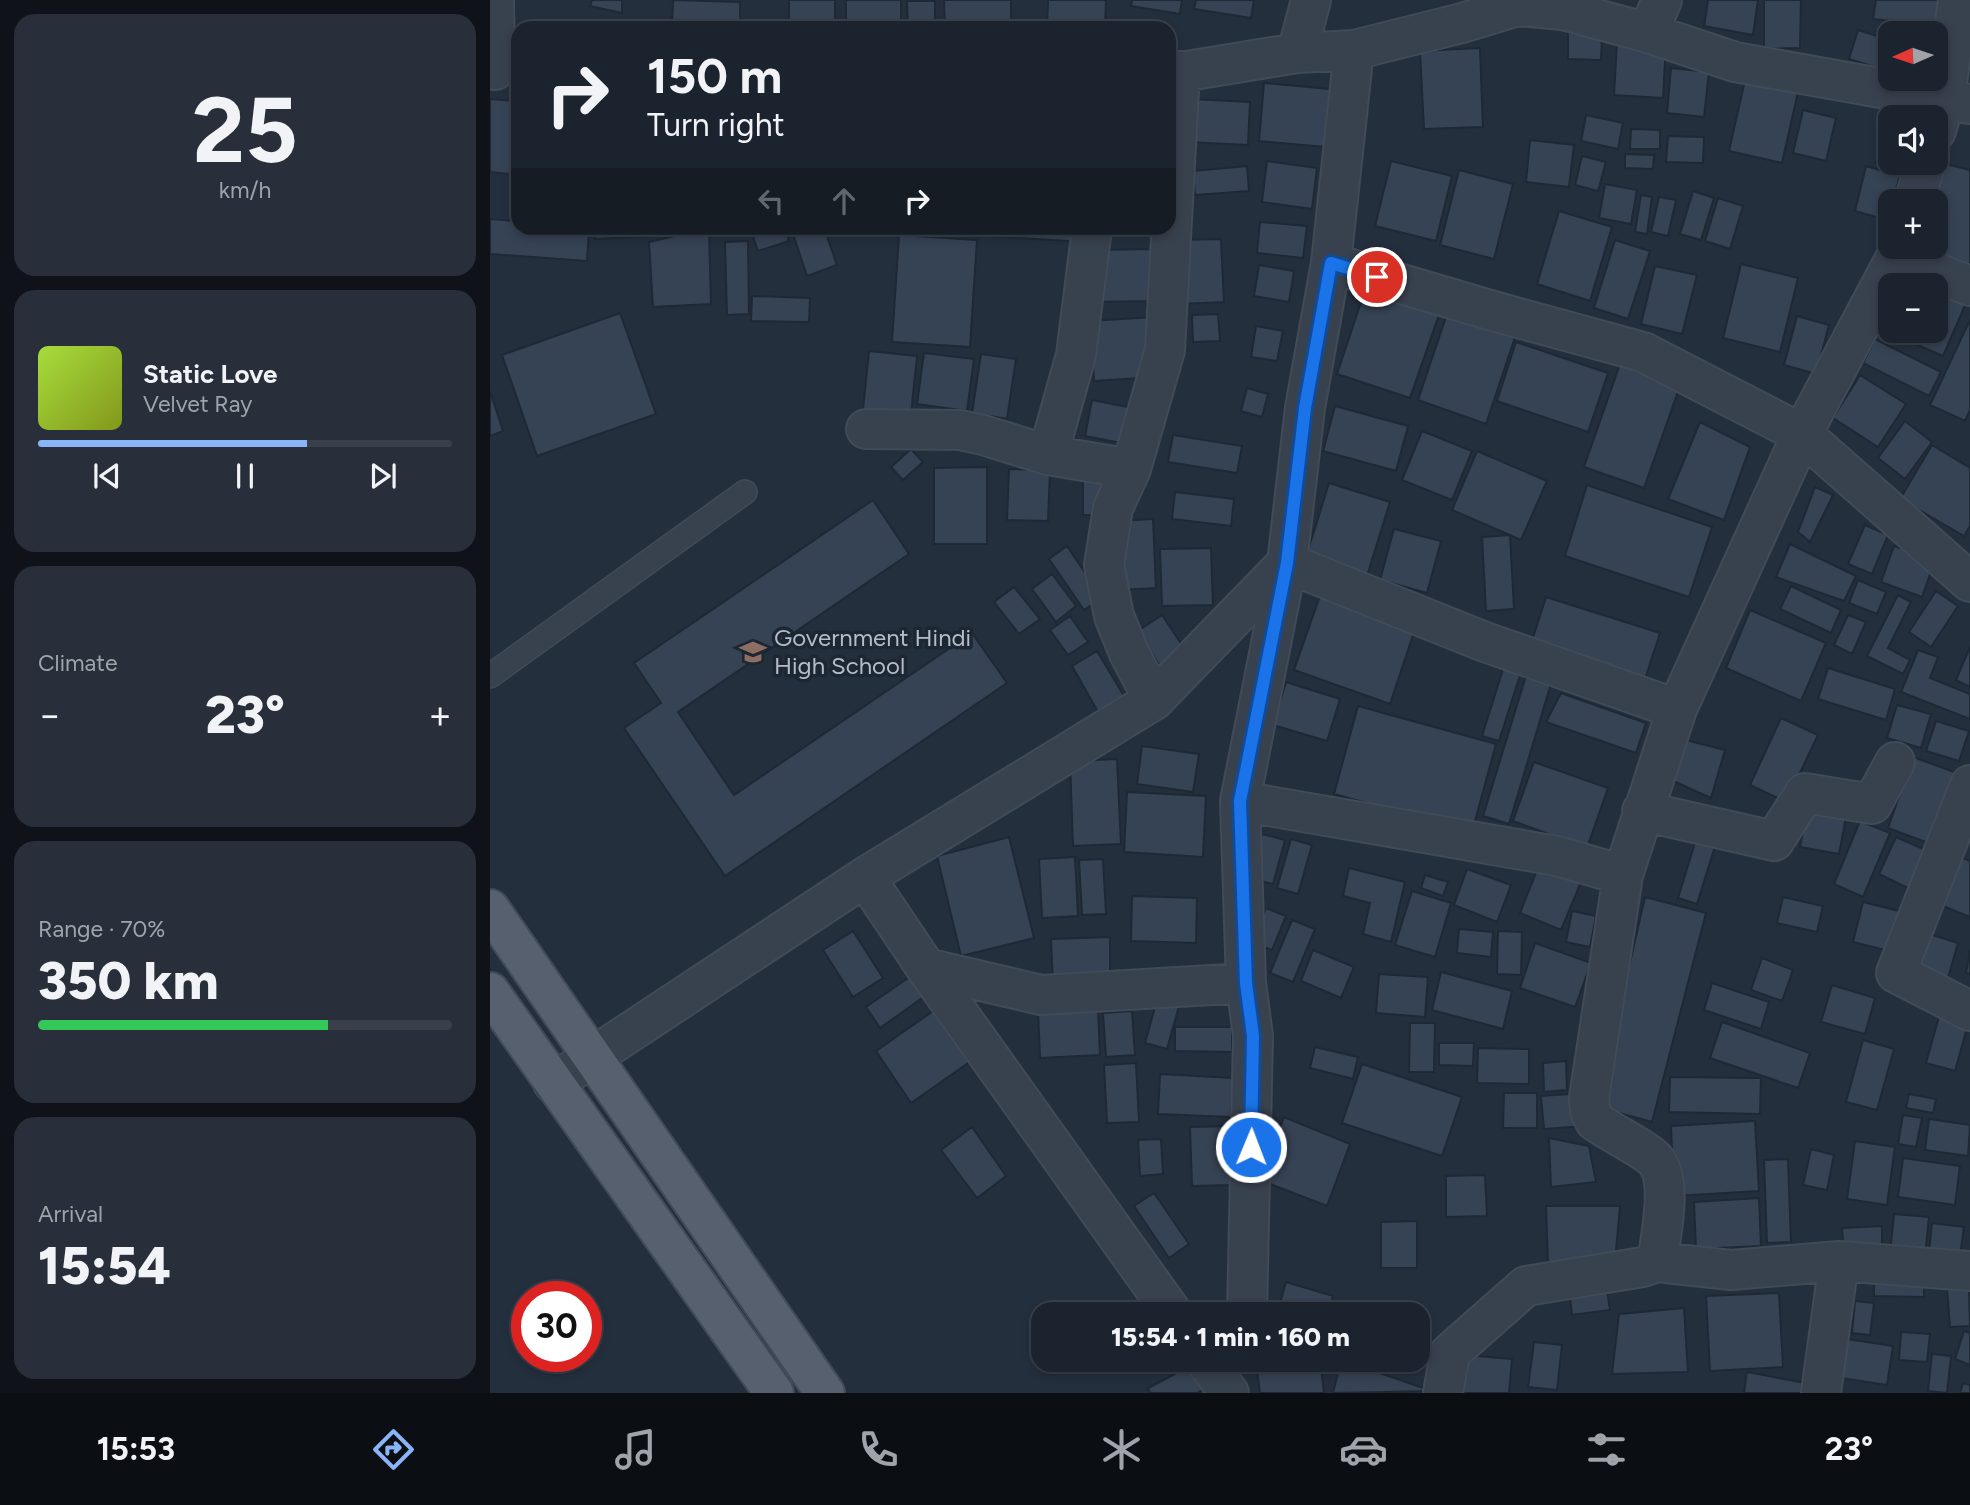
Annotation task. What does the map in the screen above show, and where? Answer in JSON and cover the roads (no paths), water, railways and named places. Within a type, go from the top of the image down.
[{"type":"main road","points":[[490,909],[825,1393]]},
{"type":"main road","points":[[490,992],[775,1393]]},
{"type":"street","points":[[494,0],[501,71]]},
{"type":"street","points":[[1297,53],[1311,0]]},
{"type":"street","points":[[1176,72],[1297,53],[1354,50],[1462,23],[1519,3],[1563,10],[1655,17],[1735,62],[1950,111],[1958,0]]},
{"type":"street","points":[[1247,1302],[1253,1036],[1246,983],[1240,801],[1287,563],[1305,408],[1331,263],[1354,50]]},
{"type":"street","points":[[1048,455],[1076,355],[1091,235]]},
{"type":"street","points":[[1154,700],[1129,653],[1114,616],[1104,565],[1113,508],[1131,469],[1165,350],[1169,235]]},
{"type":"street","points":[[1657,1262],[1665,1192],[1662,1173],[1654,1158],[1595,1121],[1590,1111],[1589,1098],[1623,875],[1677,709],[1802,434],[1894,259]]},
{"type":"street","points":[[1913,259],[1970,286]]},
{"type":"street","points":[[1331,263],[1493,312],[1643,352],[1802,434],[1969,577]]},
{"type":"street","points":[[866,429],[960,430],[1048,455],[1131,469]]},
{"type":"street","points":[[553,1083],[865,877],[1154,700],[1287,563]]},
{"type":"street","points":[[1287,563],[1485,642],[1677,709]]},
{"type":"street","points":[[1642,811],[1774,841],[1805,793],[1872,804],[1895,762]]},
{"type":"street","points":[[1970,785],[1896,973],[1970,1011]]},
{"type":"street","points":[[1240,801],[1533,852],[1623,875]]},
{"type":"street","points":[[865,877],[926,968],[1164,1302]]},
{"type":"street","points":[[926,968],[1041,995],[1246,983]]},
{"type":"street","points":[[1821,1393],[1839,1261]]},
{"type":"street","points":[[1443,1393],[1450,1353],[1526,1286],[1643,1267],[1657,1262],[1731,1270],[1839,1261],[1970,1271]]},
{"type":"street","points":[[1214,1372],[1229,1393]]},
{"type":"street","points":[[1229,1393],[1236,1372]]},
{"type":"lane","points":[[490,676],[745,492]]},
{"type":"place","name":"Government Hindi High School","points":[[753,652]]}]
